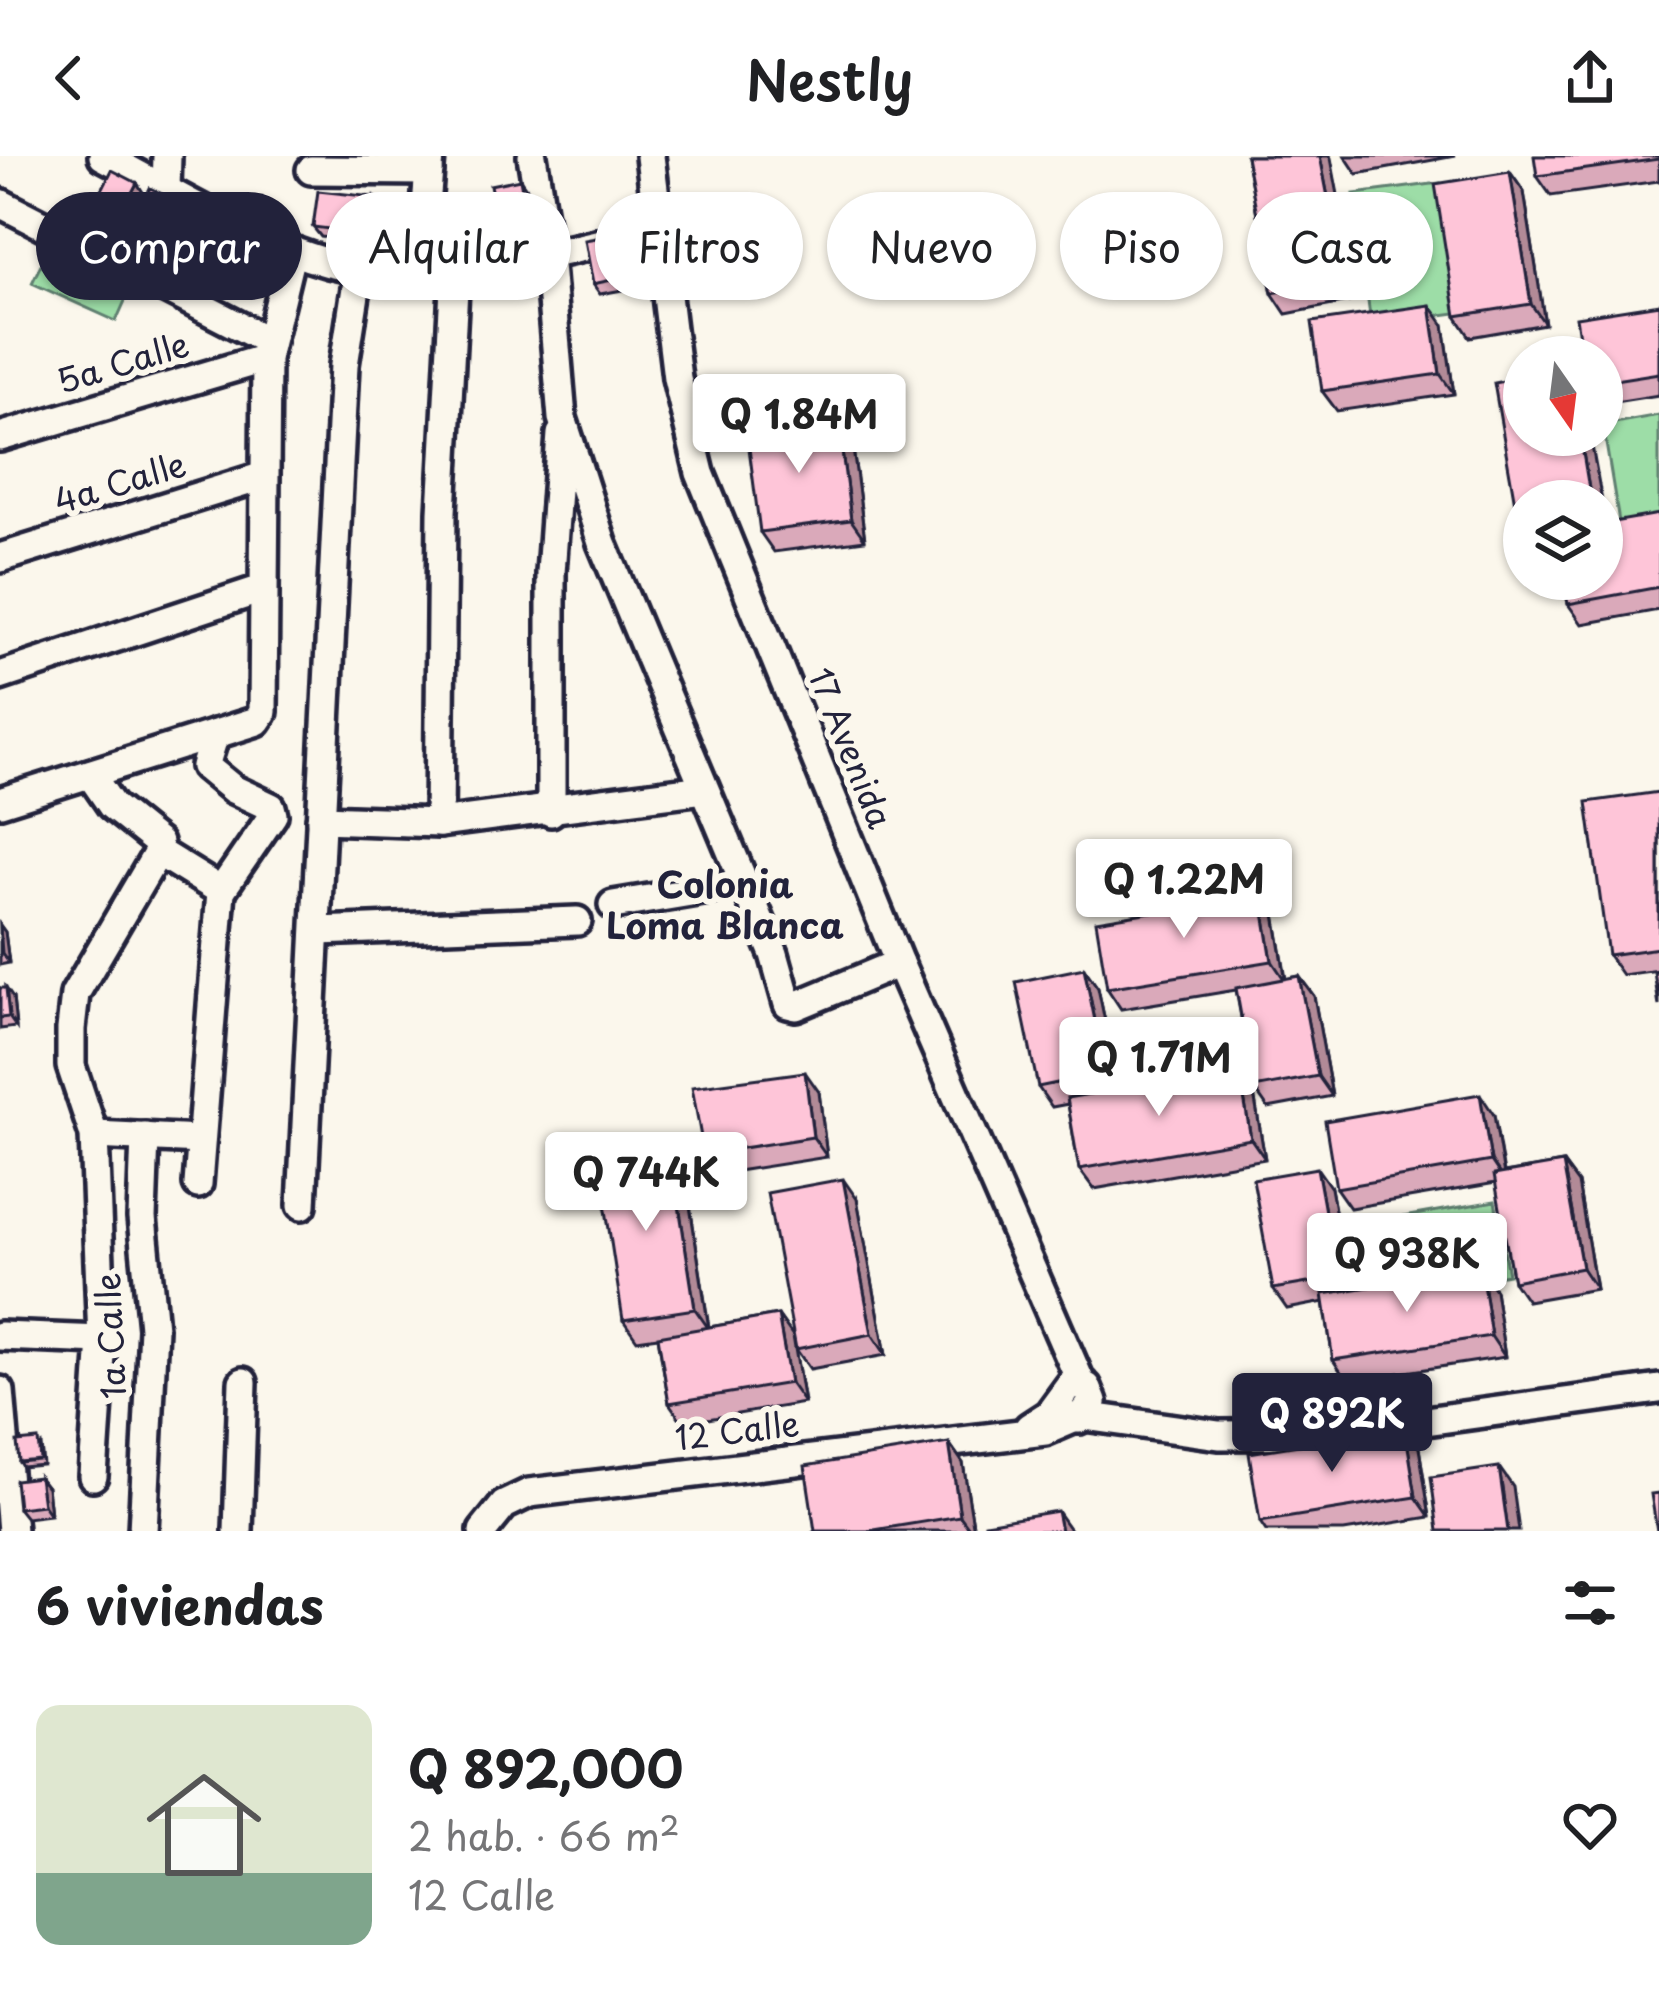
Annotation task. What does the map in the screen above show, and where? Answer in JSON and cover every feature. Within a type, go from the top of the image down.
[{"type":"street","points":[[103,156],[174,192]]},
{"type":"street","points":[[166,188],[167,156]]},
{"type":"street","points":[[532,156],[538,192]]},
{"type":"street","name":"17 Avenida","points":[[650,156],[654,192]]},
{"type":"street","points":[[311,170],[430,164]]},
{"type":"street","points":[[0,203],[267,350]]},
{"type":"street","points":[[0,802],[257,721],[263,712],[261,477],[267,350],[280,300]]},
{"type":"street","points":[[302,1205],[344,365],[354,300]]},
{"type":"street","points":[[439,823],[442,512],[453,300]]},
{"type":"street","points":[[551,812],[551,573],[562,418],[552,300]]},
{"type":"street","name":"17 Avenida","points":[[669,300],[690,442],[898,963],[1064,1345],[1075,1400]]},
{"type":"street","name":"5a Calle","points":[[0,437],[267,350]]},
{"type":"street","points":[[562,418],[602,543],[745,883],[788,1004],[796,1006],[898,963]]},
{"type":"street","name":"4a Calle","points":[[0,558],[261,477]]},
{"type":"street","points":[[0,676],[262,589]]},
{"type":"street","points":[[198,1184],[220,891],[273,815],[271,807],[233,789],[205,766],[215,734]]},
{"type":"street","points":[[90,774],[112,806],[158,843],[158,852],[75,994],[70,1066],[94,1135],[102,1340]]},
{"type":"street","points":[[321,819],[439,823],[704,789]]},
{"type":"street","points":[[158,852],[220,891]]},
{"type":"street","points":[[613,905],[745,883]]},
{"type":"street","points":[[319,931],[577,921]]},
{"type":"street","points":[[94,1135],[201,1140]]},
{"type":"street","name":"1a Calle","points":[[143,1531],[153,1328],[143,1255],[145,1137]]},
{"type":"street","name":"1a Calle","points":[[0,1336],[102,1340],[93,1476]]},
{"type":"street","points":[[238,1531],[243,1382]]},
{"type":"street","points":[[1075,1400],[1165,1427],[1253,1437],[1331,1433],[1659,1388]]},
{"type":"street","points":[[0,1391],[4,1480],[12,1531]]},
{"type":"street","name":"12 Calle","points":[[483,1531],[504,1505],[529,1492],[1015,1435],[1075,1400]]},
{"type":"green space","points":[[1440,183],[1456,313],[1371,324],[1368,300],[1433,300],[1433,192],[1370,192]]},
{"type":"green space","points":[[70,300],[125,300],[116,321]]},
{"type":"green space","points":[[1659,415],[1659,528],[1623,534],[1623,480],[1612,480],[1608,456],[1623,456],[1623,421]]},
{"type":"green space","points":[[1495,1201],[1508,1274],[1375,1297],[1363,1224]]},
{"type":"building","points":[[1246,156],[1320,156],[1327,192],[1253,192]]},
{"type":"building","points":[[1534,156],[1659,156],[1659,159],[1537,176]]},
{"type":"building","points":[[112,170],[137,183],[132,192],[101,192]]},
{"type":"building","points":[[1510,172],[1531,304],[1456,316],[1435,184]]},
{"type":"building","points":[[520,179],[522,192],[491,192],[490,185]]},
{"type":"building","points":[[318,191],[327,192],[326,229],[313,227]]},
{"type":"building","points":[[595,238],[593,284],[585,240]]},
{"type":"building","points":[[1659,304],[1659,373],[1623,379],[1623,336],[1579,336],[1576,317]]},
{"type":"building","points":[[1430,305],[1440,374],[1322,391],[1312,322]]},
{"type":"building","points":[[1503,381],[1503,435],[1494,383]]},
{"type":"building","points":[[838,421],[851,520],[760,532],[747,433]]},
{"type":"building","points":[[1507,456],[1584,456],[1588,480],[1511,480]]},
{"type":"building","points":[[1659,514],[1659,587],[1623,594],[1623,520]]},
{"type":"building","points":[[1659,792],[1659,948],[1608,955],[1587,802]]},
{"type":"building","points":[[1261,894],[1272,961],[1107,988],[1096,921]]},
{"type":"building","points":[[1084,968],[1106,1073],[1038,1087],[1016,982]]},
{"type":"building","points":[[1299,976],[1318,1076],[1254,1088],[1236,988]]},
{"type":"building","points":[[0,988],[6,988],[9,1017],[0,1018]]},
{"type":"building","points":[[1239,1068],[1251,1139],[1079,1169],[1067,1098]]},
{"type":"building","points":[[805,1072],[813,1137],[704,1154],[692,1087]]},
{"type":"building","points":[[1480,1094],[1491,1161],[1336,1188],[1325,1121]]},
{"type":"building","points":[[670,1147],[695,1309],[623,1320],[598,1158]]},
{"type":"building","points":[[1563,1163],[1582,1268],[1513,1281],[1494,1175]]},
{"type":"building","points":[[1317,1168],[1337,1278],[1273,1289],[1253,1179]]},
{"type":"building","points":[[843,1179],[872,1334],[796,1349],[767,1193]]},
{"type":"building","points":[[1481,1270],[1491,1336],[1333,1360],[1323,1294]]},
{"type":"building","points":[[778,1315],[790,1383],[669,1403],[658,1336]]},
{"type":"building","points":[[1405,1428],[1416,1497],[1260,1522],[1249,1453]]},
{"type":"building","points":[[38,1440],[40,1460],[19,1462],[17,1442]]},
{"type":"building","points":[[949,1443],[960,1516],[868,1531],[815,1531],[805,1466]]},
{"type":"building","points":[[1499,1467],[1508,1531],[1438,1531],[1431,1477]]},
{"type":"building","points":[[39,1477],[43,1505],[18,1508],[15,1480]]},
{"type":"building","points":[[1659,1493],[1659,1531],[1657,1531],[1651,1494]]},
{"type":"building","points":[[1057,1511],[1061,1531],[986,1531],[985,1523]]},
{"type":"district","name":"Colonia Loma Blanca","points":[[725,906]]}]
